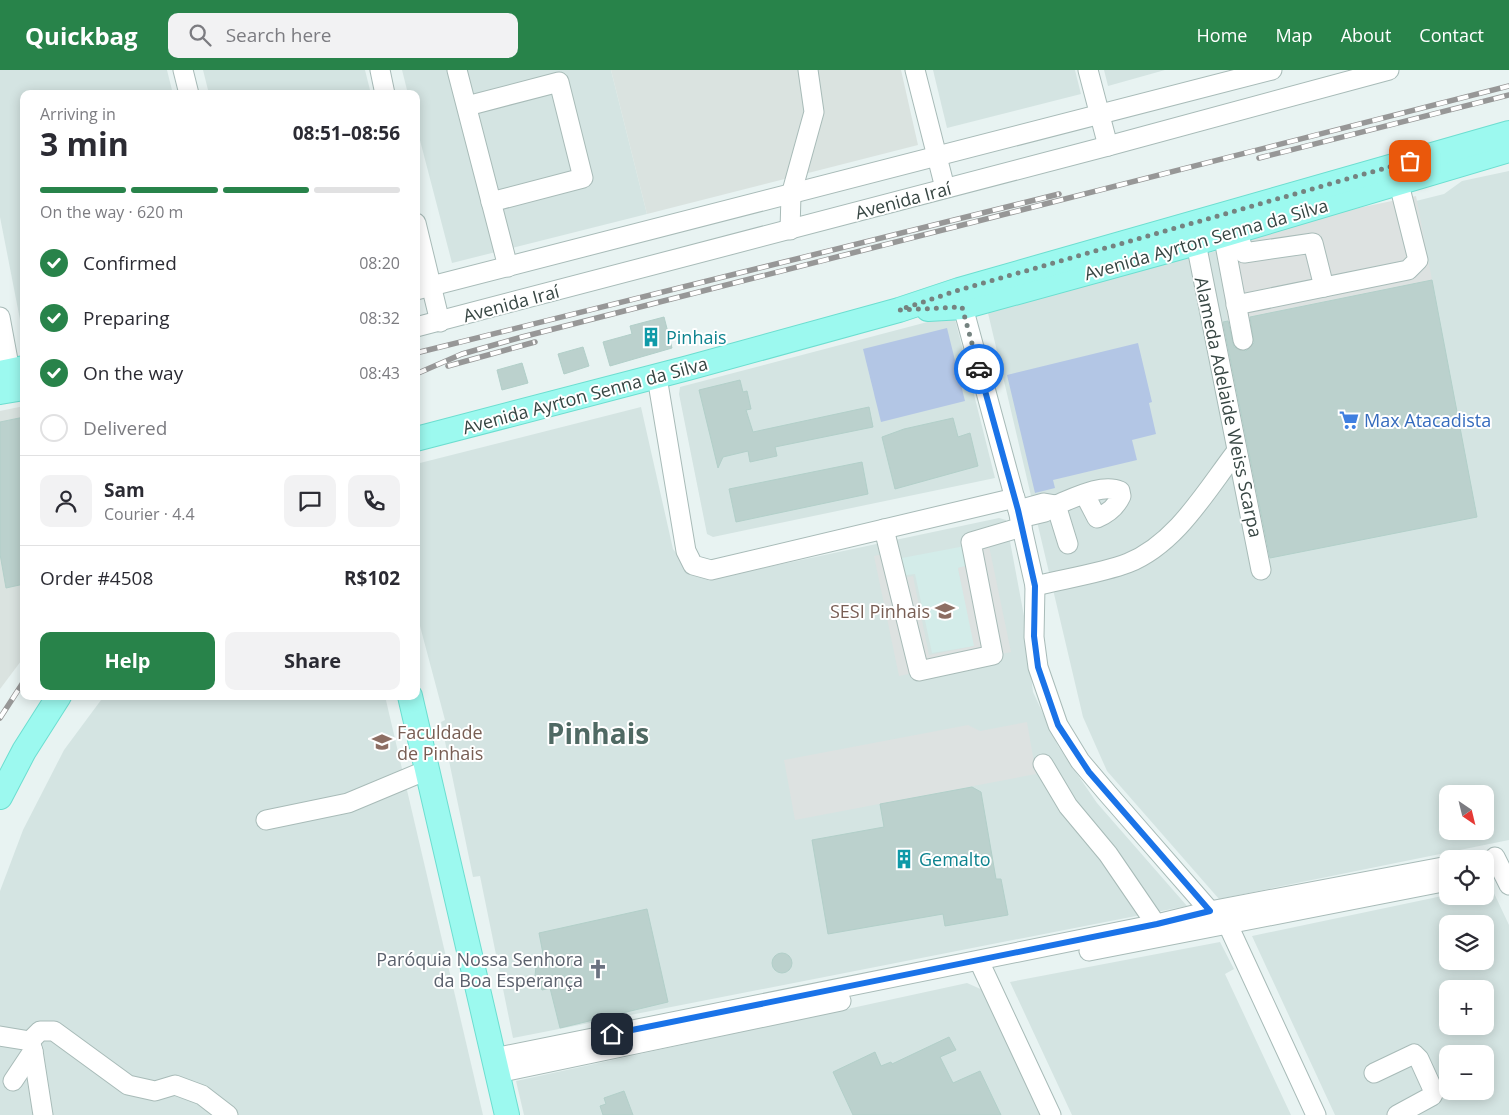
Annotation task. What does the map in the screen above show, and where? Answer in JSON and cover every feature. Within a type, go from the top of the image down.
[{"type":"main road","name":"Avenida Ayrton Senna da Silva","points":[[899,310],[962,307],[1196,243],[1228,224],[1509,133]]},
{"type":"main road","name":"Avenida Ayrton Senna da Silva","points":[[420,438],[657,377],[899,310],[959,290],[1399,184],[1509,150]]},
{"type":"main road","points":[[0,797],[24,751],[56,700]]},
{"type":"main road","points":[[411,700],[506,1115]]},
{"type":"street","points":[[183,70],[188,90]]},
{"type":"street","points":[[380,70],[384,90]]},
{"type":"street","points":[[457,70],[508,267]]},
{"type":"street","points":[[790,230],[791,195],[814,112],[808,70]]},
{"type":"street","points":[[915,70],[945,188]]},
{"type":"street","points":[[1088,70],[1108,146]]},
{"type":"street","name":"Avenida Iraí","points":[[424,288],[1272,70]]},
{"type":"street","name":"Avenida Iraí","points":[[420,326],[1108,146],[1324,78],[1389,70]]},
{"type":"street","points":[[466,106],[559,82],[583,178],[491,202]]},
{"type":"street","points":[[1236,305],[1408,270],[1415,265],[1418,260],[1399,184]]},
{"type":"street","points":[[1228,224],[1242,251],[1248,254],[1314,243],[1324,287]]},
{"type":"street","points":[[1228,224],[1236,305],[1243,340]]},
{"type":"street","name":"Alameda Adelaide Weiss Scarpa","points":[[1196,243],[1236,452],[1261,570]]},
{"type":"street","points":[[420,256],[424,288],[440,322]]},
{"type":"street","points":[[962,307],[1018,513],[1035,586],[1034,636],[1038,667],[1058,725],[1080,761],[1210,911],[1228,926],[1316,1115]]},
{"type":"street","points":[[0,317],[12,378]]},
{"type":"street","points":[[657,377],[686,550],[693,565],[711,570],[884,529],[1018,513]]},
{"type":"street","points":[[1035,586],[1128,563],[1160,543],[1184,519],[1236,452]]},
{"type":"street","points":[[884,529],[919,671],[992,655],[970,542],[1018,513],[1044,503],[1056,505],[1084,495]]},
{"type":"street","points":[[1056,505],[1068,544]]},
{"type":"street","points":[[1043,764],[1068,806],[1108,854],[1161,931]]},
{"type":"street","points":[[266,820],[348,802],[427,770]]},
{"type":"street","points":[[1161,931],[1210,911],[1439,868]]},
{"type":"street","points":[[496,1066],[1161,931],[1228,926],[1439,883]]},
{"type":"street","points":[[982,966],[1051,1115]]},
{"type":"street","points":[[13,1081],[40,1030],[54,1031],[128,1085],[154,1091],[175,1084],[202,1095],[228,1115]]},
{"type":"street","points":[[0,1036],[31,1046]]},
{"type":"street","points":[[31,1046],[43,1115]]},
{"type":"street","points":[[1374,1073],[1414,1054],[1419,1059],[1434,1092],[1432,1096],[1397,1115]]},
{"type":"shaded area","points":[[0,70],[167,70],[172,90],[20,90],[20,320],[0,217]]},
{"type":"shaded area","points":[[203,70],[365,70],[370,90],[208,90]]},
{"type":"shaded area","points":[[402,70],[611,70],[647,214],[452,263],[420,140],[420,90],[407,90]]},
{"type":"shaded area","points":[[611,70],[901,70],[918,145],[647,214]]},
{"type":"shaded area","points":[[933,70],[1075,70],[1081,94],[947,128]]},
{"type":"shaded area","points":[[1104,70],[1165,70],[1108,86]]},
{"type":"shaded area","points":[[1509,171],[1509,840],[1460,850],[1439,850],[1439,854],[1219,899],[1107,771],[1083,717],[988,313],[992,307],[1444,194],[1462,181]]},
{"type":"shaded area","points":[[1416,196],[1432,280],[1228,321],[1214,238]]},
{"type":"shaded area","points":[[954,315],[995,478],[713,537],[707,534],[679,394],[680,387]]},
{"type":"shaded area","points":[[947,328],[965,401],[881,422],[863,349]]},
{"type":"shaded area","points":[[1138,343],[1152,402],[1149,403],[1156,434],[1132,440],[1137,460],[1053,480],[1055,488],[1035,493],[1007,375]]},
{"type":"shaded area","points":[[20,407],[20,662],[0,689],[0,411]]},
{"type":"shaded area","points":[[641,407],[673,549],[682,561],[725,576],[999,518],[1006,520],[1024,616],[1033,692],[1058,746],[1097,803],[1187,906],[513,1038],[480,876],[473,877],[441,722],[445,720],[420,626],[420,463]]},
{"type":"shaded area","points":[[988,541],[1011,652],[899,676],[874,556],[896,551],[902,578],[913,576],[929,655],[974,646],[958,568],[969,565],[965,546]]},
{"type":"shaded area","name":"SESI Pinhais","points":[[965,546],[969,565],[958,568],[975,646],[932,653],[915,574],[906,575],[902,558]]},
{"type":"shaded area","points":[[101,700],[386,700],[483,1115],[0,1115],[0,891],[23,830],[64,750]]},
{"type":"shaded area","points":[[1027,722],[1036,774],[795,820],[784,760],[968,725],[980,731]]},
{"type":"shaded area","points":[[1494,893],[1509,925],[1509,1115],[1335,1115],[1252,936],[1439,897],[1439,905],[1494,905]]},
{"type":"shaded area","points":[[1220,942],[1234,969],[1225,974],[1291,1115],[1072,1115],[1010,982]]},
{"type":"shaded area","points":[[967,983],[985,991],[1044,1115],[524,1115],[516,1081]]},
{"type":"building","name":"Max Atacadista","points":[[1432,280],[1477,517],[1270,558],[1223,322],[1228,321],[1234,347],[1246,351],[1254,343],[1250,317]]},
{"type":"building","points":[[664,317],[672,348],[610,366],[603,342],[632,334],[630,326]]},
{"type":"building","points":[[583,347],[589,366],[564,374],[558,354]]},
{"type":"building","points":[[522,363],[528,383],[502,390],[497,370]]},
{"type":"building","points":[[740,380],[743,392],[747,391],[751,409],[746,410],[753,432],[869,407],[873,427],[775,447],[777,456],[750,462],[748,451],[723,457],[718,468],[699,390]]},
{"type":"building","points":[[20,418],[20,585],[6,588],[0,554],[0,422]]},
{"type":"building","points":[[953,418],[958,437],[970,433],[978,466],[895,489],[882,437],[904,429]]},
{"type":"building","points":[[862,462],[868,494],[736,522],[729,489]]},
{"type":"building","name":"Gemalto","points":[[972,787],[981,792],[996,879],[1001,879],[1008,915],[945,926],[943,914],[828,934],[812,840],[884,827],[880,804]]},
{"type":"building","name":"Paróquia Nossa Senhora da Boa Esperança","points":[[647,909],[668,1002],[560,1028],[550,988],[542,990],[535,976],[536,966],[545,964],[539,933]]},
{"type":"building","points":[[782,953],[789,956],[792,963],[789,970],[782,973],[775,970],[772,963],[775,956]]},
{"type":"building","points":[[949,1037],[956,1050],[940,1057],[953,1083],[980,1071],[1001,1115],[853,1115],[833,1072],[875,1052],[881,1066],[891,1062],[892,1064]]},
{"type":"building","points":[[624,1091],[633,1115],[603,1115],[600,1106],[606,1104],[604,1098]]},
{"type":"railway","points":[[420,372],[462,354],[522,337],[1509,86]]},
{"type":"railway","points":[[1259,158],[1509,95]]},
{"type":"railway","points":[[420,352],[1059,194]]},
{"type":"railway","points":[[448,366],[535,342]]},
{"type":"railway","points":[[0,718],[20,687]]},
{"type":"way so far","points":[[979,369],[962,307],[899,310],[959,290],[1192,225],[1410,161]]},
{"type":"place","name":"Pinhais","points":[[651,337]]},
{"type":"place","name":"Max Atacadista","points":[[1349,420]]},
{"type":"place","name":"SESI Pinhais","points":[[945,611]]},
{"type":"place","name":"Faculdade de Pinhais","points":[[382,742]]},
{"type":"place","name":"Gemalto","points":[[904,859]]},
{"type":"place","name":"Paróquia Nossa Senhora da Boa Esperança","points":[[598,969]]},
{"type":"district","name":"Pinhais","points":[[598,733]]},
{"type":"route","points":[[612,1034],[1157,924],[1210,911],[1080,761],[1058,725],[1044,690],[1038,667],[1034,636],[1035,586],[1018,510],[979,369]]}]
